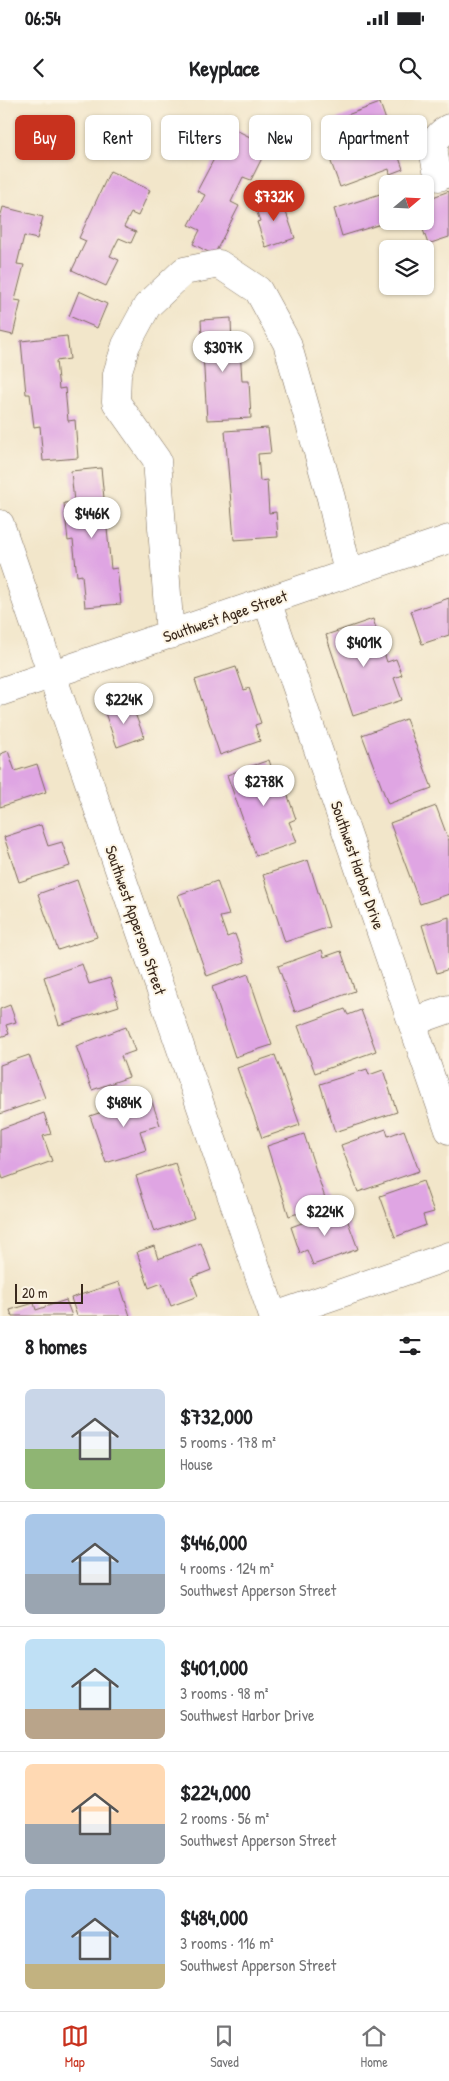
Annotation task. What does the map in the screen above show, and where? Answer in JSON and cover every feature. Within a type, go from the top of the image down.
[{"type":"street","points":[[439,177],[434,156],[434,141],[441,132],[449,128]]},
{"type":"street","points":[[170,634],[157,460],[116,402],[117,374],[126,345],[147,306],[184,271],[219,264],[258,290],[287,343],[331,498],[348,573]]},
{"type":"street","name":"Southwest Apperson Street","points":[[0,524],[274,1316]]},
{"type":"street","name":"Southwest Agee Street","points":[[0,692],[449,539]]},
{"type":"street","name":"Southwest Harbor Drive","points":[[267,601],[449,1130]]},
{"type":"street","points":[[412,1022],[449,1009]]},
{"type":"street","points":[[274,1316],[449,1256]]},
{"type":"building","points":[[380,103],[384,115],[347,115]]},
{"type":"building","points":[[239,132],[249,136],[249,160],[261,160],[251,180],[243,177],[231,202],[239,206],[214,255],[193,244],[200,230],[189,225],[205,195],[197,191],[213,160],[239,160]]},
{"type":"building","points":[[330,160],[400,160],[403,169],[390,174],[389,169],[340,187]]},
{"type":"building","points":[[110,171],[150,190],[138,216],[131,213],[124,227],[136,232],[131,243],[119,238],[110,256],[119,260],[106,286],[72,270],[86,241],[79,238]]},
{"type":"building","points":[[449,191],[449,237],[434,242],[434,240],[427,240],[423,230],[434,230],[434,197]]},
{"type":"building","points":[[379,194],[379,225],[342,236],[334,209]]},
{"type":"building","points":[[280,195],[295,238],[266,248],[257,222],[260,221],[254,204]]},
{"type":"building","points":[[3,207],[43,217],[37,239],[24,236],[17,264],[24,265],[15,300],[21,301],[13,335],[0,332],[0,218]]},
{"type":"building","points":[[79,291],[107,304],[97,328],[69,316]]},
{"type":"building","points":[[231,318],[232,349],[240,348],[242,381],[249,381],[251,418],[207,420],[201,320]]},
{"type":"building","points":[[67,336],[70,359],[56,361],[59,389],[65,388],[68,421],[75,420],[78,458],[43,461],[40,426],[34,427],[30,394],[26,394],[21,341]]},
{"type":"building","points":[[268,428],[271,453],[258,454],[260,481],[267,480],[269,513],[276,512],[278,537],[234,540],[225,431]]},
{"type":"building","points":[[101,468],[111,569],[117,568],[121,604],[85,607],[82,575],[77,576],[73,540],[68,541],[64,503],[74,502],[71,471]]},
{"type":"building","points":[[449,598],[449,635],[422,644],[411,611]]},
{"type":"building","points":[[373,619],[387,662],[396,659],[402,675],[394,678],[402,700],[353,716],[326,635]]},
{"type":"building","points":[[236,667],[244,690],[249,688],[261,723],[255,725],[260,741],[220,755],[195,680]]},
{"type":"building","points":[[131,703],[144,737],[117,747],[105,713]]},
{"type":"building","points":[[406,719],[432,788],[388,804],[362,735]]},
{"type":"building","points":[[8,751],[15,771],[37,764],[46,792],[0,807],[0,754]]},
{"type":"building","points":[[269,760],[276,781],[282,779],[296,819],[289,822],[297,842],[256,856],[227,775]]},
{"type":"building","points":[[436,806],[449,841],[449,894],[420,904],[390,823]]},
{"type":"building","points":[[41,825],[48,846],[62,842],[70,866],[19,882],[4,837]]},
{"type":"building","points":[[308,860],[329,927],[285,942],[263,875]]},
{"type":"building","points":[[77,880],[97,937],[58,950],[38,894]]},
{"type":"building","points":[[217,881],[229,915],[220,917],[227,937],[235,934],[245,962],[207,976],[178,895]]},
{"type":"building","points":[[449,917],[449,969],[437,973],[422,925]]},
{"type":"building","points":[[322,950],[324,957],[341,951],[355,991],[295,1012],[278,966]]},
{"type":"building","points":[[82,964],[89,984],[110,978],[119,1006],[59,1025],[44,977]]},
{"type":"building","points":[[248,974],[272,1045],[235,1057],[212,987]]},
{"type":"building","points":[[10,1005],[16,1022],[6,1025],[9,1034],[0,1037],[0,1009]]},
{"type":"building","points":[[345,1009],[348,1015],[361,1010],[376,1051],[315,1073],[298,1026]]},
{"type":"building","points":[[126,1027],[135,1051],[121,1056],[129,1077],[92,1090],[76,1046]]},
{"type":"building","points":[[29,1055],[45,1098],[0,1114],[0,1065]]},
{"type":"building","points":[[275,1055],[300,1125],[262,1138],[237,1068]]},
{"type":"building","points":[[367,1069],[369,1075],[383,1070],[397,1112],[335,1132],[320,1084]]},
{"type":"building","points":[[150,1096],[160,1125],[140,1131],[146,1150],[106,1163],[90,1116]]},
{"type":"building","points":[[44,1113],[51,1134],[43,1136],[52,1161],[3,1179],[0,1170],[0,1129]]},
{"type":"building","points":[[386,1129],[388,1136],[404,1130],[419,1171],[358,1192],[341,1145]]},
{"type":"building","points":[[304,1134],[327,1204],[289,1216],[267,1146]]},
{"type":"building","points":[[175,1163],[194,1218],[154,1232],[136,1176]]},
{"type":"building","points":[[423,1181],[434,1212],[423,1215],[426,1225],[395,1237],[380,1196]]},
{"type":"building","points":[[343,1208],[358,1249],[313,1265],[307,1250],[300,1253],[291,1227]]},
{"type":"building","points":[[201,1243],[211,1270],[191,1278],[198,1296],[171,1306],[162,1283],[149,1288],[137,1252],[154,1246],[158,1259]]},
{"type":"building","points":[[119,1282],[130,1316],[77,1316],[71,1298]]},
{"type":"building","points":[[66,1300],[72,1316],[12,1316],[10,1310],[34,1303],[36,1310]]}]
